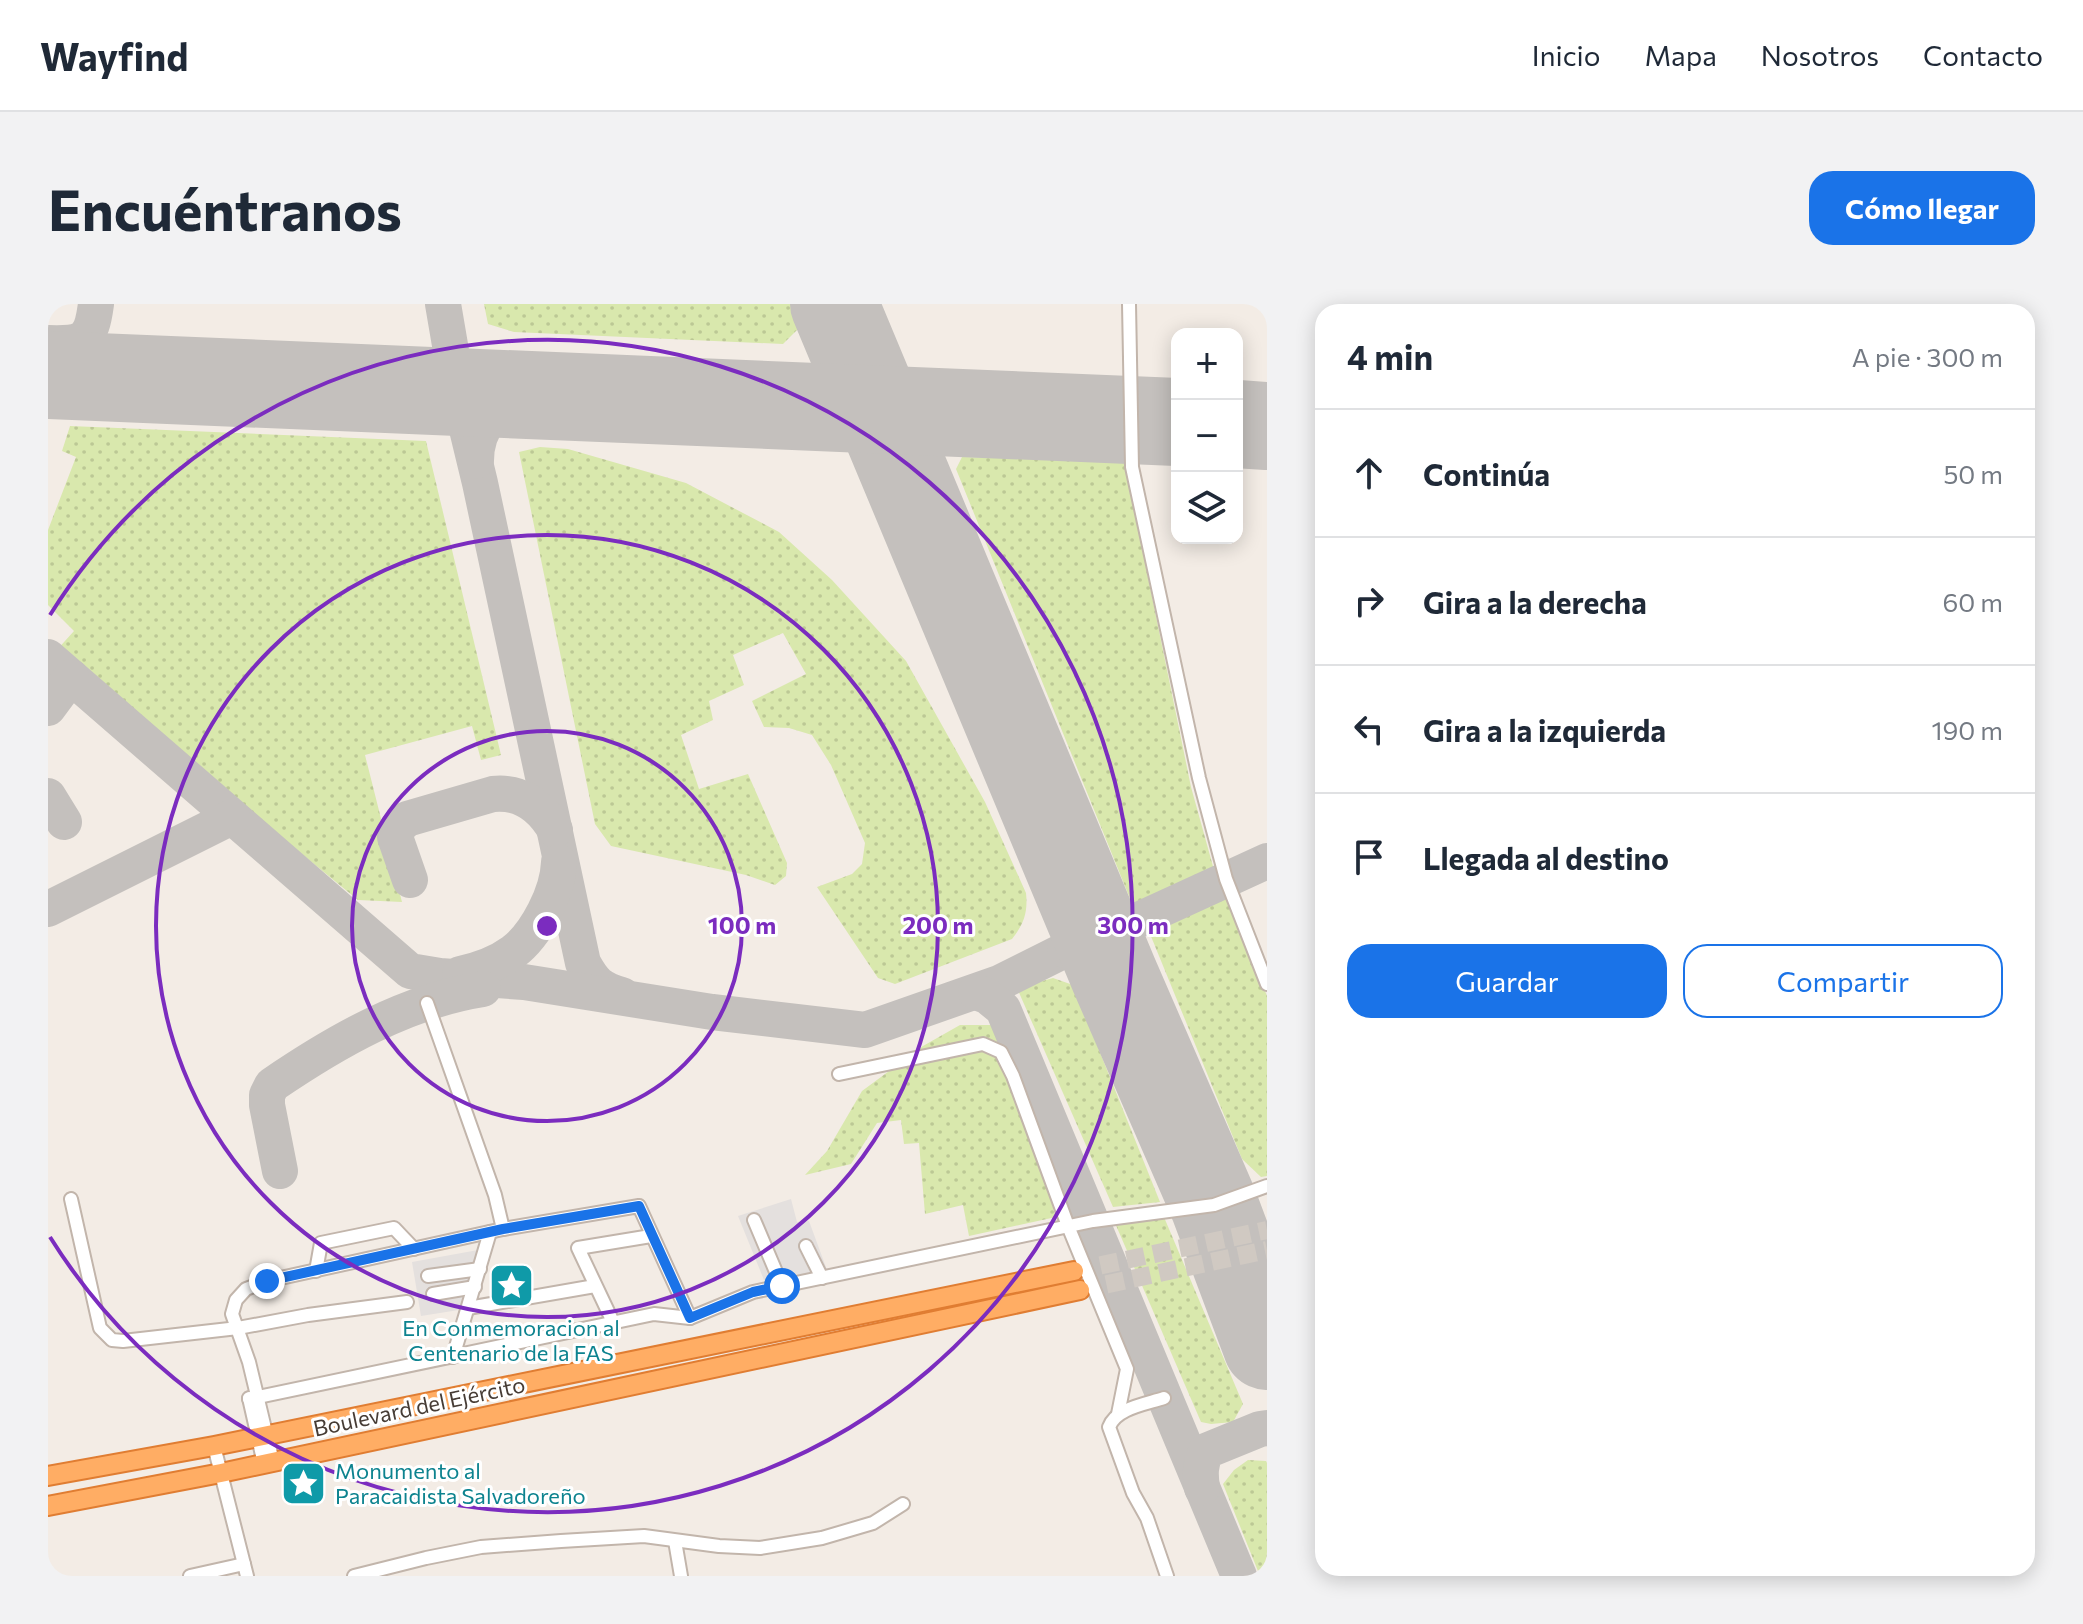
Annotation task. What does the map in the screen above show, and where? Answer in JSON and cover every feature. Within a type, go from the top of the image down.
[{"type":"highway","name":"Boulevard del Ejército","points":[[48,1476],[214,1446],[1074,1271]]},
{"type":"highway","name":"Boulevard del Ejército","points":[[48,1506],[221,1473],[1080,1290]]},
{"type":"street","points":[[1129,304],[1132,467],[1199,778],[1226,879],[1267,984]]},
{"type":"street","points":[[427,1003],[495,1195],[497,1231],[480,1269],[453,1357]]},
{"type":"street","points":[[839,1074],[983,1044],[1001,1052],[1127,1369],[1118,1414]]},
{"type":"street","points":[[253,1398],[654,1314],[690,1318],[753,1292],[1093,1221],[1214,1205],[1267,1186]]},
{"type":"street","points":[[71,1199],[100,1328],[112,1340],[238,1328],[407,1302]]},
{"type":"street","points":[[268,1463],[242,1364],[238,1328],[232,1314],[236,1300],[246,1289],[267,1281],[497,1231],[639,1206],[690,1318]]},
{"type":"street","points":[[754,1220],[782,1286]]},
{"type":"street","points":[[316,1271],[321,1243],[394,1228],[414,1249]]},
{"type":"street","points":[[613,1322],[578,1248],[651,1236]]},
{"type":"street","points":[[806,1246],[822,1278]]},
{"type":"street","points":[[428,1276],[480,1269]]},
{"type":"street","points":[[468,1308],[595,1286]]},
{"type":"street","points":[[433,1294],[475,1287]]},
{"type":"street","points":[[1164,1398],[1118,1414],[1109,1427],[1133,1493],[1147,1518],[1167,1576]]},
{"type":"street","points":[[190,1576],[245,1570],[214,1446]]},
{"type":"street","points":[[354,1576],[481,1547],[644,1536],[760,1548],[822,1538],[873,1523],[903,1504]]},
{"type":"street","points":[[675,1541],[681,1576]]},
{"type":"green space","points":[[484,304],[798,304],[800,327],[783,344],[514,332],[488,324]]},
{"type":"green space","points":[[70,426],[426,441],[501,755],[481,760],[472,726],[365,755],[402,902],[358,900],[55,652],[74,631],[48,605],[48,530],[76,457],[62,451]]},
{"type":"green space","points":[[540,447],[568,449],[686,483],[779,532],[832,580],[906,661],[985,802],[1026,893],[1024,918],[1012,939],[895,984],[878,978],[817,887],[852,874],[862,864],[865,843],[831,765],[812,735],[789,728],[764,727],[752,701],[806,674],[783,633],[733,655],[744,685],[709,701],[713,720],[681,735],[699,789],[748,774],[787,863],[786,876],[775,885],[746,875],[611,846],[595,824],[519,452]]},
{"type":"green space","points":[[962,457],[1124,460],[1191,787],[1214,870],[1133,906],[956,469]]},
{"type":"green space","points":[[1227,893],[1267,996],[1267,1176],[1261,1177],[1242,1159],[1148,929]]},
{"type":"green space","points":[[1053,978],[1073,985],[1160,1202],[1113,1207],[1017,988]]},
{"type":"green space","points":[[960,1025],[997,1025],[1056,1217],[969,1236],[963,1205],[925,1214],[919,1143],[904,1144],[901,1120],[877,1123],[851,1164],[805,1175],[827,1151],[862,1091],[923,1046]]},
{"type":"green space","points":[[1161,1210],[1243,1404],[1233,1422],[1201,1422],[1115,1223]]},
{"type":"green space","points":[[1248,1460],[1267,1463],[1267,1576],[1260,1576],[1223,1484],[1234,1470]]},
{"type":"shaded area","points":[[791,1199],[797,1222],[809,1221],[827,1270],[764,1280],[738,1216]]},
{"type":"shaded area","points":[[478,1250],[465,1309],[421,1316],[412,1262]]},
{"type":"taxiway","points":[[48,343],[70,343],[84,338],[91,326],[96,304]]},
{"type":"taxiway","points":[[443,304],[458,392],[583,963],[598,984],[622,995]]},
{"type":"taxiway","points":[[832,408],[845,399],[852,389],[857,362]]},
{"type":"taxiway","points":[[48,401],[61,386],[78,376]]},
{"type":"taxiway","points":[[476,461],[480,436],[491,418],[508,405],[531,395]]},
{"type":"taxiway","points":[[832,408],[861,417],[887,434]]},
{"type":"taxiway","points":[[48,657],[410,971],[524,982],[712,1012],[865,1030],[999,983],[1065,950],[1081,930],[1081,895]]},
{"type":"taxiway","points":[[48,708],[71,677]]},
{"type":"taxiway","points":[[410,880],[395,837],[398,827],[407,819],[493,794],[503,794],[521,798],[537,807],[555,830]]},
{"type":"taxiway","points":[[48,796],[64,822]]},
{"type":"taxiway","points":[[48,909],[232,817]]},
{"type":"taxiway","points":[[1099,938],[1267,861]]},
{"type":"taxiway","points":[[460,974],[495,963],[513,952],[530,935],[545,912],[555,886],[559,862]]},
{"type":"taxiway","points":[[1065,950],[1094,953],[1114,975]]},
{"type":"taxiway","points":[[280,1171],[267,1105],[267,1095],[272,1085],[372,1025],[426,1003],[483,989]]},
{"type":"taxiway","points":[[976,992],[987,996],[1003,1009],[1239,1576]]},
{"type":"taxiway","points":[[1202,1488],[1201,1470],[1206,1451],[1267,1428]]},
{"type":"runway","points":[[834,304],[1114,975],[1214,1205],[1267,1346]]},
{"type":"runway","points":[[48,375],[1171,422]]},
{"type":"runway","points":[[1243,424],[1267,426]]},
{"type":"tunnel","points":[[1074,1271],[1267,1230]]},
{"type":"tunnel","points":[[1080,1290],[1267,1250]]},
{"type":"place","name":"En Conmemoracion al Centenario de la FAS","points":[[511,1286]]},
{"type":"place","name":"Monumento al Paracaidista Salvadoreño","points":[[304,1483]]},
{"type":"route","points":[[267,1281],[503,1229],[639,1206],[690,1318],[753,1292],[782,1286]]}]
